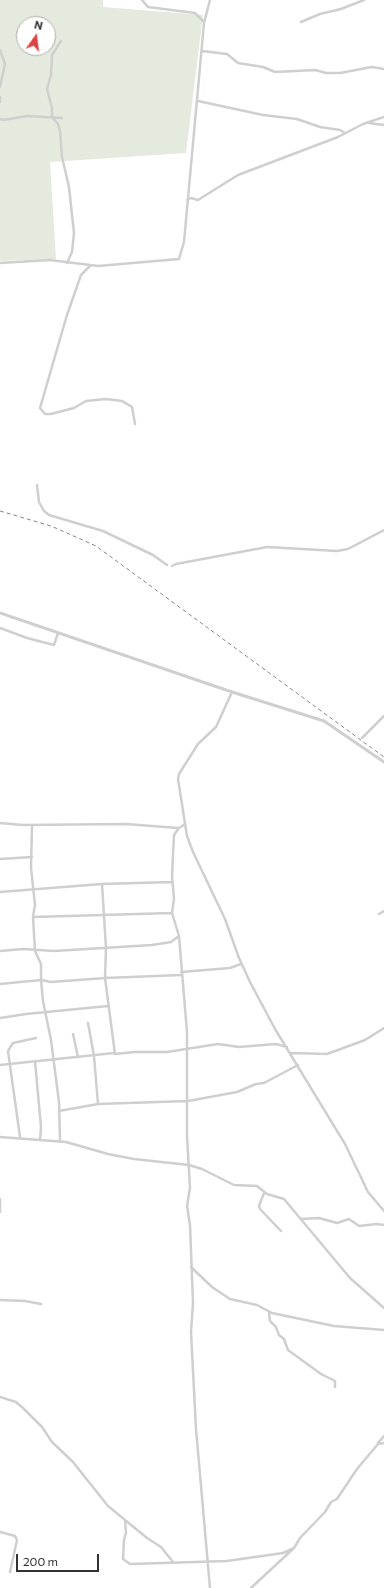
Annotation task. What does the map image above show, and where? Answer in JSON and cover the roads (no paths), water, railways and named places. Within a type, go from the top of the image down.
[{"type":"street","points":[[142,0],[148,7],[195,13],[204,23]]},
{"type":"street","points":[[0,263],[50,260],[90,266],[126,265],[179,259],[183,250],[198,101],[204,23],[210,0]]},
{"type":"street","points":[[301,22],[320,14],[341,10],[364,0]]},
{"type":"street","points":[[61,42],[52,55],[51,75],[47,86],[53,112],[52,117],[58,124],[62,141],[62,157],[69,187],[74,233],[72,252],[67,263]]},
{"type":"street","points":[[0,50],[5,64],[0,87]]},
{"type":"street","points":[[202,51],[227,54],[238,63],[263,67],[275,72],[315,70],[326,73],[340,73],[372,67],[384,69]]},
{"type":"street","points":[[0,97],[0,102]]},
{"type":"street","points":[[198,101],[269,116],[297,119],[320,127],[340,130],[345,133]]},
{"type":"street","points":[[0,119],[3,120],[27,116],[62,118]]},
{"type":"street","points":[[187,200],[191,198],[198,200],[238,175],[294,155],[366,123],[384,117]]},
{"type":"street","points":[[366,123],[384,125]]},
{"type":"street","points":[[90,266],[81,275],[67,315],[40,408],[46,414],[51,414],[74,408],[86,401],[122,401],[132,406],[135,424]]},
{"type":"street","points":[[37,485],[39,502],[44,512],[49,516],[103,531],[153,555],[167,565]]},
{"type":"street","points":[[172,566],[266,547],[337,551],[348,549],[384,530]]},
{"type":"street","points":[[0,613],[232,692],[324,721],[384,762]]},
{"type":"street","points":[[0,628],[27,638],[54,645],[58,633]]},
{"type":"street","points":[[232,692],[230,700],[222,711],[216,727],[198,744],[179,774],[185,824],[193,852],[223,914],[241,964],[275,1028],[345,1144],[368,1192],[384,1211]]},
{"type":"street","points":[[362,738],[384,716]]},
{"type":"street","points":[[0,823],[32,825],[98,823],[178,828]]},
{"type":"street","points":[[185,824],[178,828],[174,835],[172,882],[174,899],[172,913],[179,936],[187,1049],[190,1188],[187,1206],[190,1225],[193,1303],[191,1332],[210,1588]]},
{"type":"street","points":[[32,825],[35,951],[41,964],[43,1001],[51,1040],[59,1111],[60,1142]]},
{"type":"street","points":[[0,859],[32,857]]},
{"type":"street","points":[[0,892],[102,884],[172,882]]},
{"type":"street","points":[[102,884],[106,948],[105,978],[114,1053]]},
{"type":"street","points":[[379,914],[384,911]]},
{"type":"street","points":[[33,917],[172,913]]},
{"type":"street","points":[[0,951],[24,949],[35,951],[106,948],[163,944],[171,942],[179,936]]},
{"type":"street","points":[[0,984],[41,980],[51,982],[181,974],[230,968],[241,964]]},
{"type":"street","points":[[0,1018],[108,1006]]},
{"type":"street","points":[[88,1023],[94,1056],[98,1104]]},
{"type":"street","points":[[291,1053],[327,1054],[365,1040],[384,1028]]},
{"type":"street","points":[[73,1034],[78,1057]]},
{"type":"street","points":[[20,1138],[8,1051],[11,1044],[36,1038]]},
{"type":"street","points":[[0,1065],[114,1053],[119,1055],[129,1052],[168,1052],[218,1044],[239,1047],[276,1044],[287,1047]]},
{"type":"street","points":[[35,1061],[41,1127],[40,1140]]},
{"type":"street","points":[[59,1111],[98,1104],[188,1101],[237,1092],[256,1084],[264,1083],[298,1065]]},
{"type":"street","points":[[0,1137],[60,1142],[134,1159],[189,1165],[202,1169],[234,1185],[257,1186],[264,1193],[284,1199],[300,1219],[307,1224],[350,1278],[384,1308]]},
{"type":"street","points":[[264,1193],[259,1206],[260,1209],[281,1231]]},
{"type":"street","points":[[0,1199],[0,1212]]},
{"type":"street","points":[[300,1219],[319,1218],[337,1223],[348,1219],[360,1226],[376,1224],[384,1225]]},
{"type":"street","points":[[191,1267],[223,1295],[230,1299],[257,1306],[269,1312],[334,1326],[384,1330]]},
{"type":"street","points":[[0,1300],[25,1301],[41,1304]]},
{"type":"street","points":[[269,1312],[270,1321],[276,1327],[279,1335],[284,1339],[288,1350],[321,1374],[335,1381],[336,1387]]},
{"type":"street","points":[[0,1397],[16,1402],[27,1411],[52,1442],[71,1459],[108,1506],[161,1547],[173,1562]]},
{"type":"street","points":[[251,1588],[294,1548],[300,1538],[326,1512],[331,1502],[337,1499],[357,1469],[384,1436]]},
{"type":"street","points":[[378,1444],[384,1443]]},
{"type":"street","points":[[125,1519],[126,1533],[123,1559],[126,1563],[227,1561],[283,1553],[294,1548]]},
{"type":"street","points":[[0,1532],[16,1536],[17,1540],[10,1572]]},
{"type":"railway","points":[[0,511],[51,526],[96,546],[384,757]]}]
